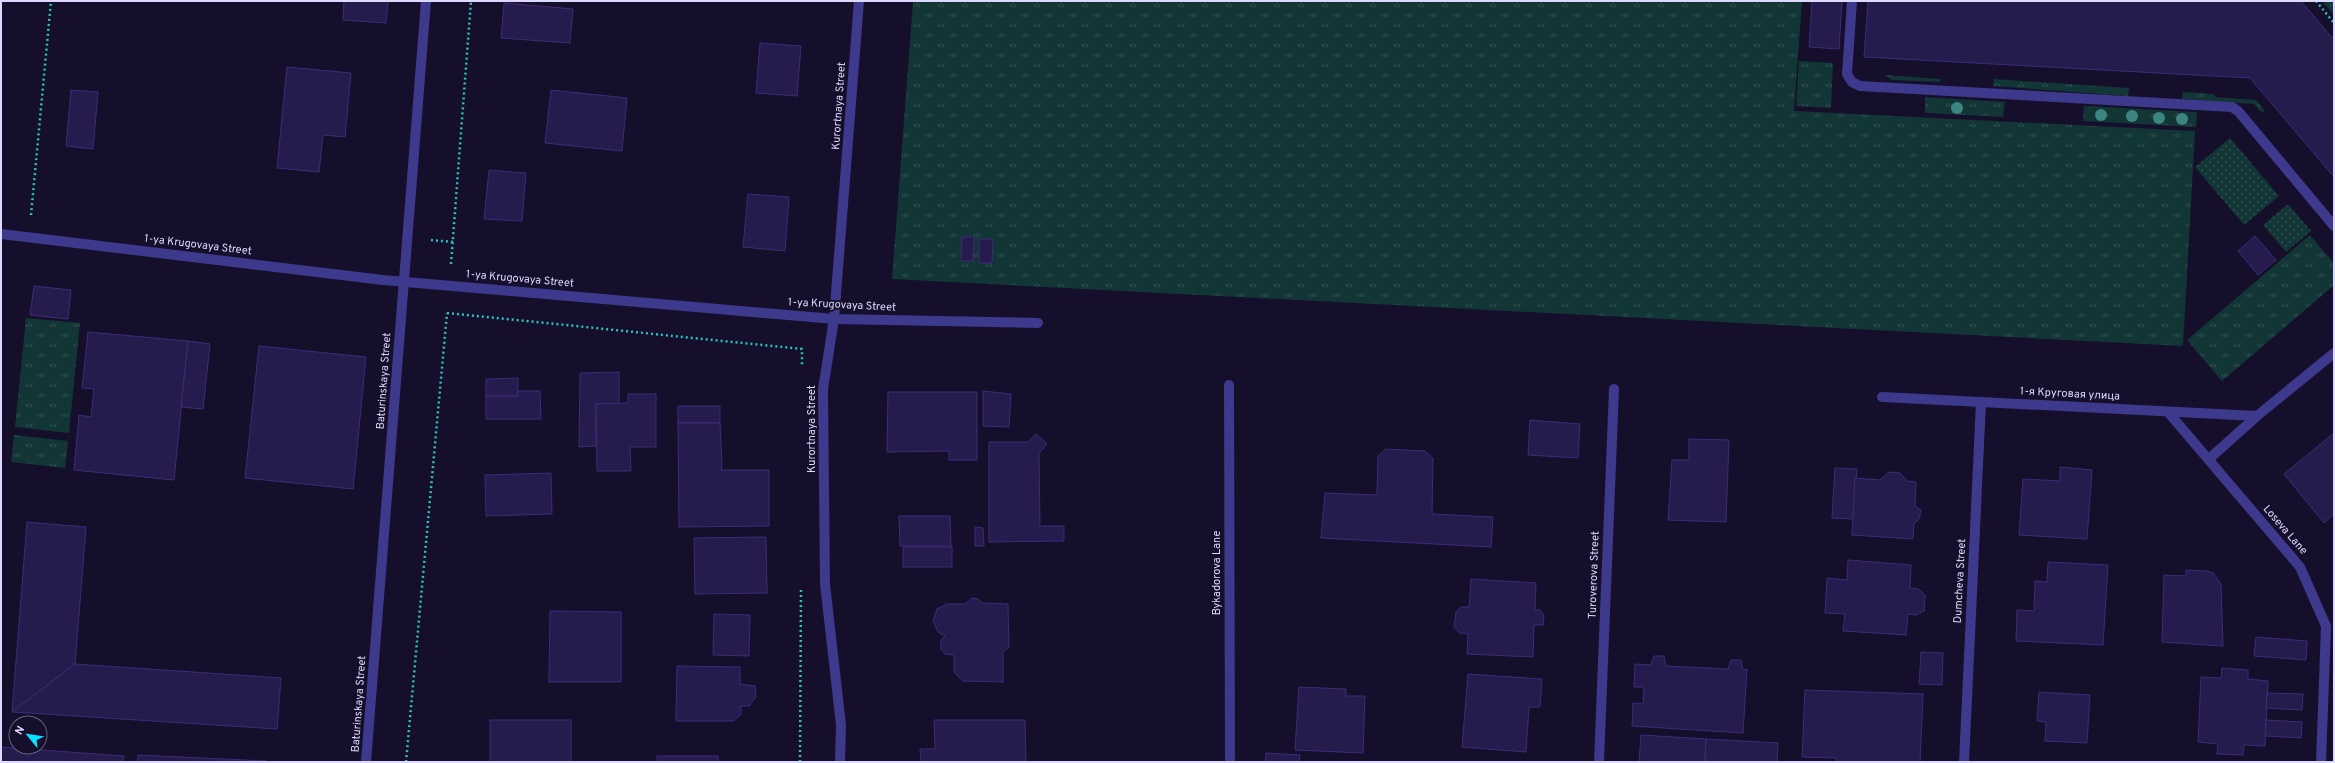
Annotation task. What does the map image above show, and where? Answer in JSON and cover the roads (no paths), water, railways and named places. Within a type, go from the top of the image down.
[{"type":"street","name":"Baturinskaya Street","points":[[366,762],[426,1]]},
{"type":"street","name":"Kurortnaya Street","points":[[840,762],[841,725],[825,584],[823,389],[834,319],[859,1]]},
{"type":"street","points":[[1852,1],[1847,74],[1852,82],[1860,86],[2232,107],[2238,112],[2334,226]]},
{"type":"street","name":"1-ya Krugovaya Street","points":[[1,234],[404,282],[834,319],[1038,323]]},
{"type":"street","points":[[2209,459],[2257,416],[2334,353]]},
{"type":"street","name":"Bykadorova Lane","points":[[1229,384],[1230,762]]},
{"type":"street","name":"Turoverova Street","points":[[1599,762],[1614,388]]},
{"type":"street","name":"1-я Круговая улица","points":[[1882,397],[2257,416]]},
{"type":"street","name":"Dumcheva Street","points":[[1964,762],[1981,402]]},
{"type":"street","name":"Loseva Lane","points":[[2168,412],[2300,567],[2326,626],[2321,762]]}]
